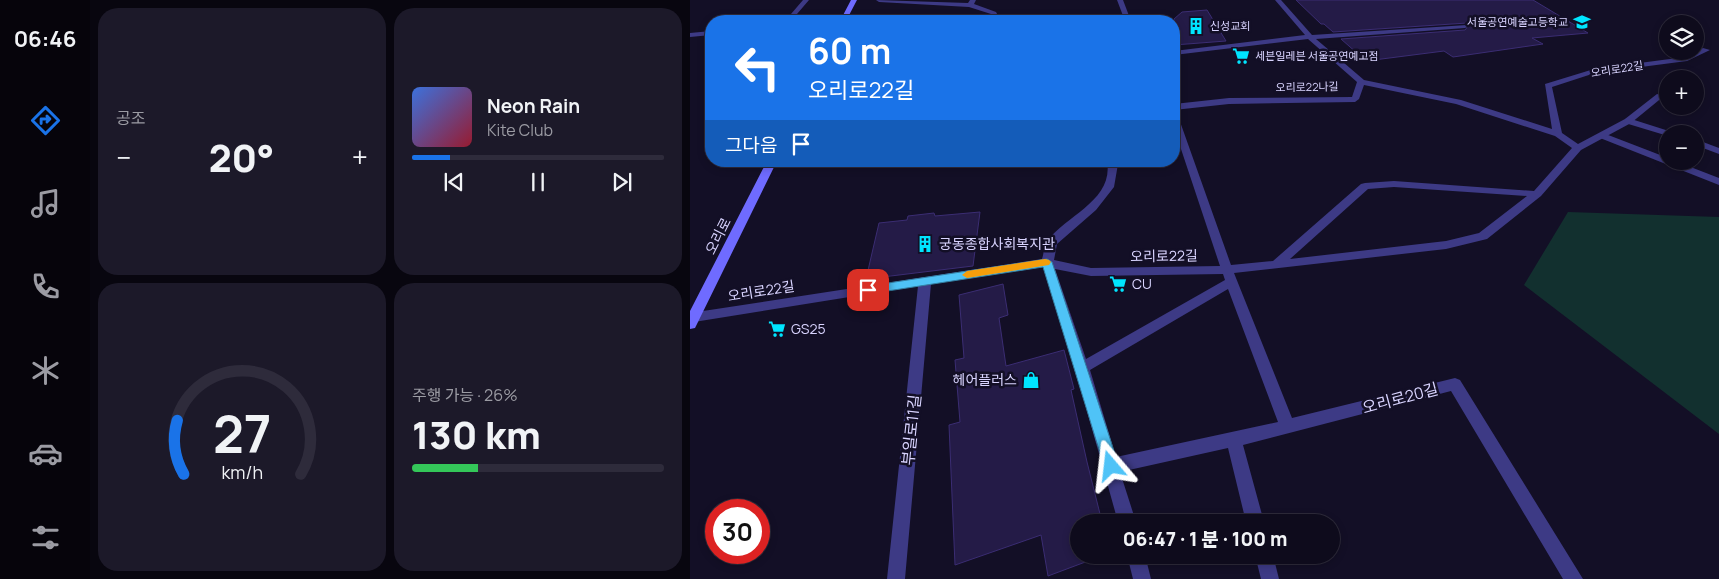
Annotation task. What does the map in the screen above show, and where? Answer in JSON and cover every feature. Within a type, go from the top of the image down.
[{"type":"main road","points":[[846,15],[854,0]]},
{"type":"main road","name":"오리로","points":[[692,321],[769,167]]},
{"type":"street","points":[[793,15],[806,0]]},
{"type":"street","points":[[879,0],[971,3],[995,15]]},
{"type":"street","points":[[1120,0],[1126,15]]},
{"type":"street","name":"오리로22나길","points":[[1180,106],[1230,101],[1355,98],[1361,82],[1310,37],[1278,0]]},
{"type":"street","points":[[1180,52],[1310,37],[1465,26]]},
{"type":"street","points":[[690,36],[705,34]]},
{"type":"street","name":"오리로22길","points":[[1558,134],[1548,86],[1594,71],[1687,59],[1706,50]]},
{"type":"street","points":[[1361,82],[1458,102],[1558,134],[1578,148],[1604,136],[1628,121],[1659,97]]},
{"type":"street","points":[[1628,121],[1659,131]]},
{"type":"street","points":[[1180,133],[1229,276],[1288,427]]},
{"type":"street","points":[[1604,136],[1719,182]]},
{"type":"street","points":[[1704,145],[1719,151]]},
{"type":"street","name":"오리로22길","points":[[692,321],[1047,262],[1070,269],[1091,272],[1229,276],[1277,264],[1446,245],[1482,236],[1537,194],[1578,148]]},
{"type":"street","points":[[1113,167],[1109,187],[1092,208],[1052,243],[1047,262],[1082,368],[1125,514]]},
{"type":"street","points":[[1277,264],[1365,186],[1394,184],[1537,194]]},
{"type":"street","points":[[1082,368],[1229,276]]},
{"type":"street","name":"부일로11길","points":[[896,579],[925,281]]},
{"type":"street","name":"오리로20길","points":[[1111,466],[1234,440],[1455,384],[1574,579]]},
{"type":"street","points":[[1234,440],[1253,514]]},
{"type":"street","points":[[1138,564],[1142,579]]},
{"type":"street","points":[[1266,564],[1270,579]]},
{"type":"green space","points":[[1568,212],[1719,217],[1719,434],[1524,285]]},
{"type":"building","points":[[1296,0],[1533,0],[1588,33],[1532,38],[1543,44],[1453,57],[1444,51],[1366,61],[1341,39],[1465,30],[1469,25],[1467,23],[1333,32],[1324,24],[1321,24]]},
{"type":"building","name":"신성교회","points":[[1207,10],[1226,41],[1180,45],[1179,15],[1182,12]]},
{"type":"building","name":"궁동종합사회복지관","points":[[980,212],[973,266],[866,279],[879,223],[907,220],[908,216],[934,213],[935,216]]},
{"type":"building","points":[[1003,284],[1008,315],[999,318],[1006,366],[1064,350],[1074,389],[1071,390],[1100,514],[1070,514],[1070,564],[1080,564],[1048,576],[1041,535],[955,565],[949,425],[960,422],[955,360],[964,358],[959,295]]},
{"type":"slow traffic","points":[[967,275],[1045,262]]},
{"type":"place","name":"서울공연예술고등학교","points":[[1582,22]]},
{"type":"place","name":"신성교회","points":[[1196,26]]},
{"type":"place","name":"세븐일레븐 서울공연예고점","points":[[1241,56]]},
{"type":"place","name":"궁동종합사회복지관","points":[[925,244]]},
{"type":"place","name":"CU","points":[[1118,284]]},
{"type":"place","name":"GS25","points":[[777,329]]},
{"type":"place","name":"헤어플러스","points":[[1031,380]]},
{"type":"route","points":[[868,290],[1047,262],[1082,368],[1111,466]]}]
